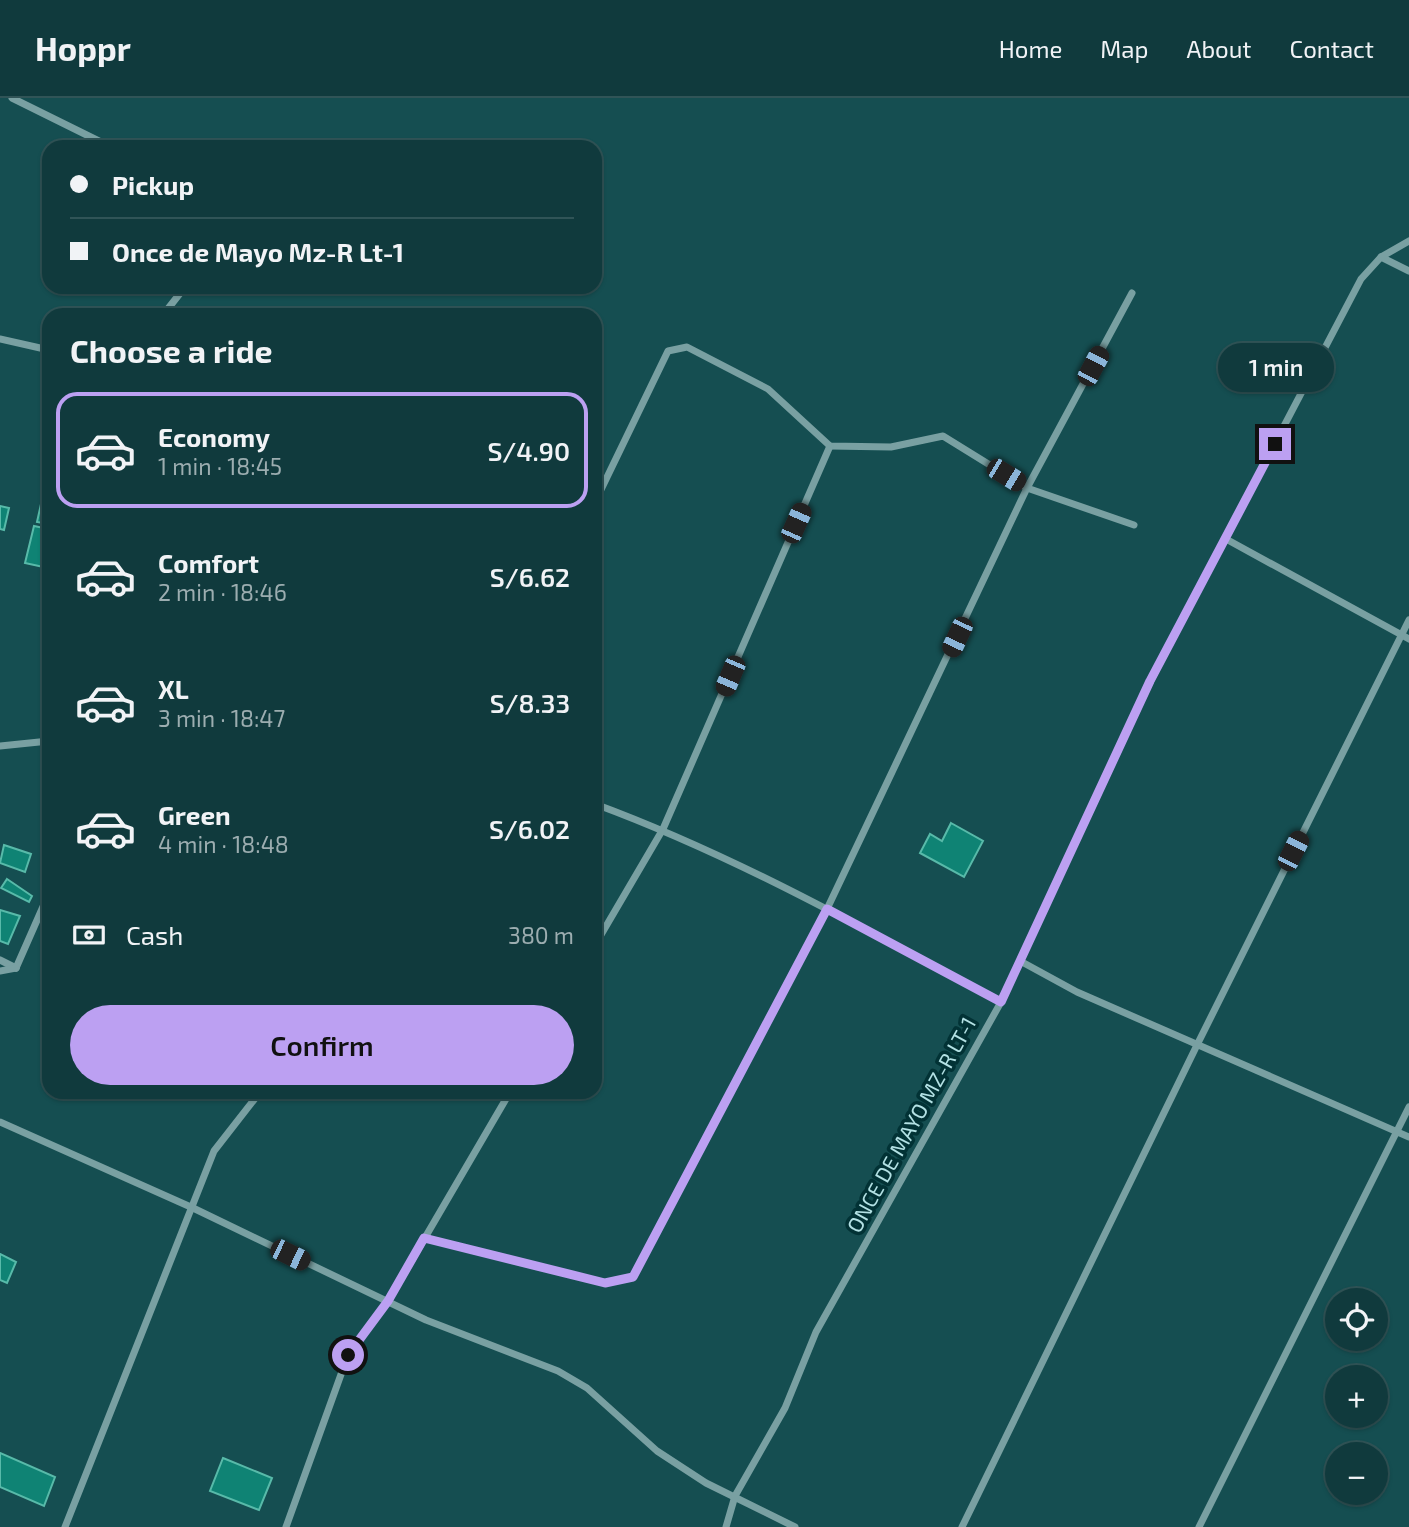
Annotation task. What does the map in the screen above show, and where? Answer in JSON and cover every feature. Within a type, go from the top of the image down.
[{"type":"street","points":[[12,98],[97,140]]},
{"type":"street","points":[[1381,257],[1409,241]]},
{"type":"street","points":[[1381,257],[1409,271]]},
{"type":"street","name":"ONCE DE MAYO MZ-R LT-1","points":[[726,1527],[736,1496],[785,1408],[816,1332],[1022,961],[1150,681],[1361,279],[1381,257]]},
{"type":"street","points":[[424,1238],[605,1283],[633,1277],[827,909],[1027,488],[1132,293]]},
{"type":"street","points":[[168,308],[180,294]]},
{"type":"street","points":[[0,339],[42,348]]},
{"type":"street","points":[[602,487],[667,351],[687,347],[768,389],[830,446],[891,446],[943,436],[1027,488],[1134,524]]},
{"type":"street","points":[[602,934],[663,829],[830,446]]},
{"type":"street","points":[[1226,539],[1409,639]]},
{"type":"street","points":[[962,1527],[1198,1043],[1409,620]]},
{"type":"street","points":[[0,746],[42,742]]},
{"type":"street","points":[[602,807],[663,829],[827,909],[1001,1002]]},
{"type":"street","points":[[16,968],[42,909]]},
{"type":"street","points":[[0,960],[16,968]]},
{"type":"street","points":[[1022,961],[1077,992],[1409,1137]]},
{"type":"street","points":[[0,971],[16,968]]},
{"type":"street","points":[[65,1527],[214,1151],[255,1099]]},
{"type":"street","points":[[286,1527],[348,1355],[388,1301],[506,1099]]},
{"type":"street","points":[[1199,1527],[1409,1107]]},
{"type":"street","points":[[0,1122],[193,1208],[388,1301],[558,1371],[587,1388],[657,1451],[706,1483],[795,1527]]},
{"type":"building","points":[[42,500],[42,523],[37,522]]},
{"type":"building","points":[[0,506],[9,508],[4,530],[0,529]]},
{"type":"building","points":[[34,526],[42,528],[42,567],[25,563]]},
{"type":"building","points":[[951,823],[983,841],[964,877],[920,853],[930,834],[942,841]]},
{"type":"building","points":[[4,845],[31,854],[25,872],[0,863]]},
{"type":"building","points":[[7,879],[32,896],[29,902],[1,888]]},
{"type":"building","points":[[0,910],[20,916],[8,944],[0,941]]},
{"type":"building","points":[[0,1254],[16,1262],[7,1283],[0,1280]]},
{"type":"building","points":[[0,1453],[55,1477],[44,1506],[0,1487]]},
{"type":"building","points":[[223,1458],[272,1478],[259,1510],[210,1491]]},
{"type":"route","points":[[348,1355],[388,1301],[424,1238],[605,1283],[633,1277],[827,909],[1001,1002],[1150,681],[1275,444]]}]
